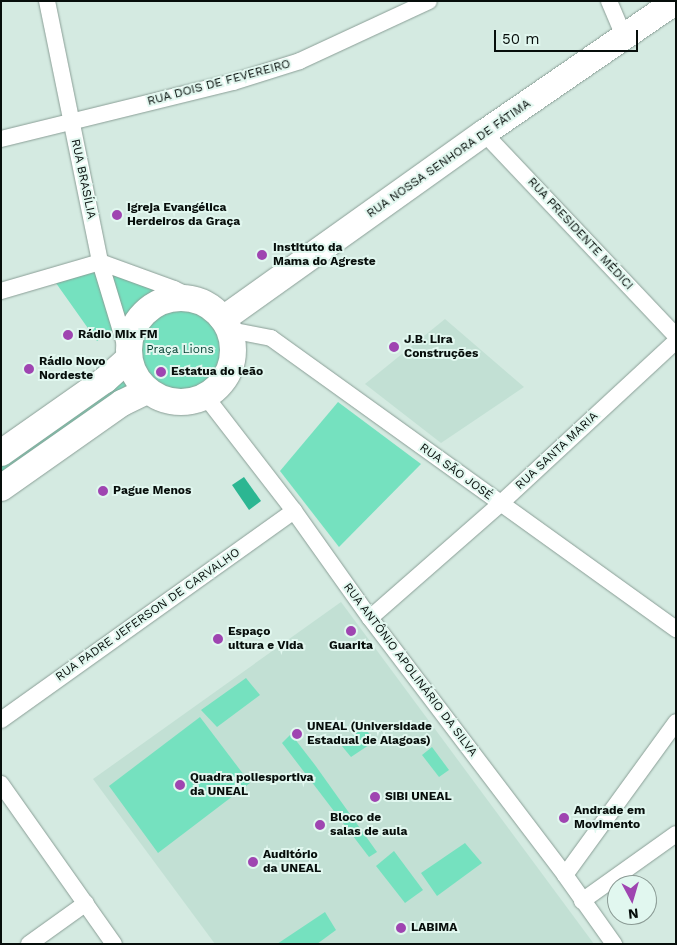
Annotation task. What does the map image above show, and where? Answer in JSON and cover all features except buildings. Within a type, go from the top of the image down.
[{"type":"main road","name":"RUA NOSSA SENHORA DE FÁTIMA","points":[[227,325],[252,297],[484,133],[676,1]]},
{"type":"main road","points":[[179,298],[200,301],[214,310],[227,325],[233,361],[228,375],[206,397],[186,403],[165,401],[147,391],[132,372],[128,357],[130,333],[141,315],[158,303],[179,298]]},
{"type":"main road","points":[[1,453],[105,380],[128,357]]},
{"type":"main road","points":[[1,488],[122,404],[147,391]]},
{"type":"street","name":"RUA BRASÍLIA","points":[[47,1],[100,262],[128,357]]},
{"type":"street","name":"RUA DOIS DE FEVEREIRO","points":[[1,139],[71,120],[233,82],[300,61],[428,1]]},
{"type":"street","points":[[609,1],[624,38]]},
{"type":"street","name":"RUA PRESIDENTE MÉDICI","points":[[484,133],[676,336]]},
{"type":"street","points":[[1,291],[100,262],[174,289],[200,301]]},
{"type":"street","points":[[252,297],[246,312],[246,321],[254,329],[271,338]]},
{"type":"street","name":"RUA SÃO JOSÉ","points":[[227,325],[271,338],[676,629]]},
{"type":"street","name":"RUA SANTA MARIA","points":[[370,618],[500,504],[676,341]]},
{"type":"street","name":"RUA ANTÔNIO APOLINÁRIO DA SILVA","points":[[206,397],[294,511],[370,618],[565,875],[614,944]]},
{"type":"street","name":"RUA PADRE JEFERSON DE CARVALHO","points":[[1,720],[294,511]]},
{"type":"street","points":[[565,875],[676,722]]},
{"type":"street","points":[[1,784],[114,944]]},
{"type":"street","points":[[582,901],[676,834]]},
{"type":"street","points":[[29,944],[86,903]]},
{"type":"shaded area","points":[[445,319],[524,387],[441,443],[365,384]]},
{"type":"shaded area","points":[[244,477],[261,501],[249,510],[232,485]]},
{"type":"shaded area","name":"UNEAL (Universidade Estadual de Alagoas)","points":[[341,602],[594,944],[215,944],[93,779]]},
{"type":"green space","name":"Praça Lions","points":[[100,262],[200,301],[215,309],[230,330],[233,361],[228,375],[206,397],[186,403],[165,401],[147,391],[1,488],[1,451],[128,359],[119,326],[97,341],[51,276]]},
{"type":"green space","points":[[338,402],[421,464],[339,547],[280,471]]},
{"type":"green space","points":[[246,678],[260,695],[217,727],[201,710]]},
{"type":"green space","name":"Quadra poliesportiva da UNEAL","points":[[200,717],[250,783],[158,853],[109,786]]},
{"type":"green space","points":[[364,727],[375,741],[351,757],[341,745]]},
{"type":"green space","points":[[291,734],[377,852],[369,857],[282,743]]},
{"type":"green space","points":[[432,747],[449,770],[439,777],[422,755]]},
{"type":"green space","points":[[465,843],[482,863],[437,896],[421,873]]},
{"type":"green space","points":[[394,851],[423,890],[405,903],[376,866]]},
{"type":"green space","points":[[325,912],[336,930],[317,944],[277,944]]},
{"type":"place","name":"Igreja Evangélica Herdeiros da Graça","points":[[117,215]]},
{"type":"place","name":"Instituto da Mama do Agreste","points":[[262,255]]},
{"type":"place","name":"Rádio Mix FM","points":[[68,335]]},
{"type":"place","name":"J.B. Lira Construções","points":[[394,347]]},
{"type":"place","name":"Rádio Novo Nordeste","points":[[29,369]]},
{"type":"place","name":"Estatua do leão","points":[[161,372]]},
{"type":"place","name":"Pague Menos","points":[[103,491]]},
{"type":"place","name":"Guarita","points":[[351,631]]},
{"type":"place","name":"Espaço ultura e Vida","points":[[218,639]]},
{"type":"place","name":"UNEAL (Universidade Estadual de Alagoas)","points":[[297,734]]},
{"type":"place","name":"Quadra poliesportiva da UNEAL","points":[[180,785]]},
{"type":"place","name":"SiBi UNEAL","points":[[375,797]]},
{"type":"place","name":"Andrade em Movimento","points":[[564,818]]},
{"type":"place","name":"Bloco de salas de aula","points":[[320,825]]},
{"type":"place","name":"Auditório da UNEAL","points":[[253,862]]},
{"type":"place","name":"LABIMA","points":[[401,928]]}]
